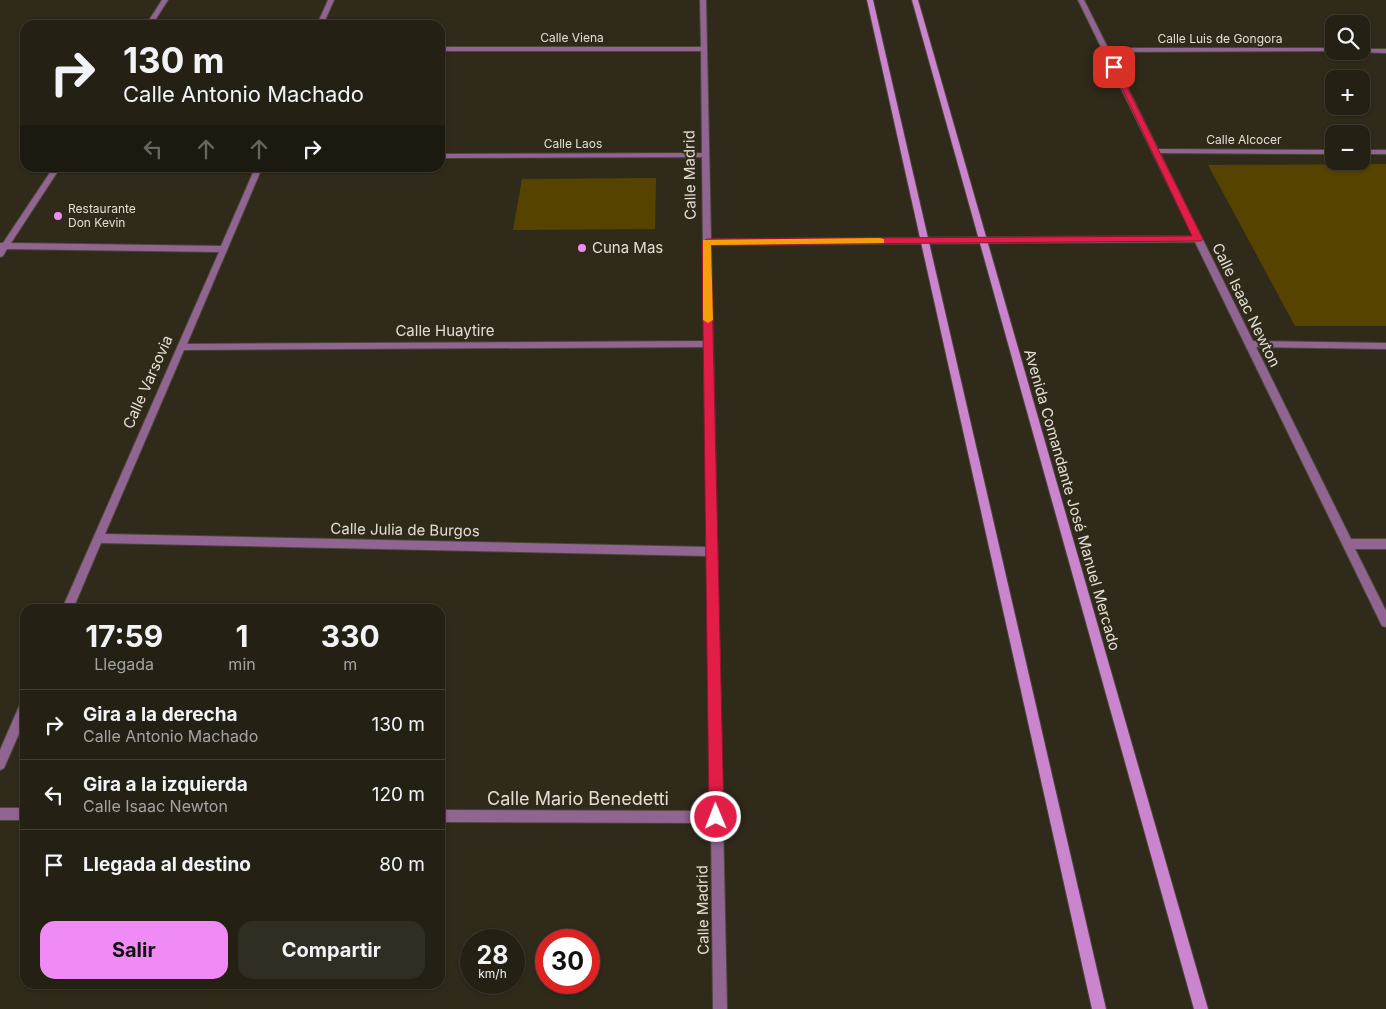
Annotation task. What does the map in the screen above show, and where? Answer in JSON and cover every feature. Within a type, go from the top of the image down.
[{"type":"street","points":[[151,20],[165,0]]},
{"type":"street","points":[[322,20],[331,0]]},
{"type":"street","name":"Calle Madrid","points":[[703,0],[720,1009]]},
{"type":"street","points":[[870,0],[1099,1009]]},
{"type":"street","name":"Avenida Comandante José Manuel Mercado","points":[[915,0],[1201,1009]]},
{"type":"street","name":"Calle Isaac Newton","points":[[1081,0],[1386,622]]},
{"type":"street","name":"Calle Viena","points":[[445,49],[704,49]]},
{"type":"street","name":"Calle Luis de Gongora","points":[[1105,50],[1325,50]]},
{"type":"street","points":[[1370,50],[1386,50]]},
{"type":"street","name":"Calle Alcocer","points":[[1155,151],[1325,152]]},
{"type":"street","points":[[1370,152],[1386,152]]},
{"type":"street","name":"Calle Laos","points":[[445,156],[705,155]]},
{"type":"street","points":[[0,254],[3,246],[53,172]]},
{"type":"street","name":"Calle Varsovia","points":[[69,604],[257,172]]},
{"type":"street","points":[[707,242],[1198,239]]},
{"type":"street","points":[[3,246],[223,249]]},
{"type":"street","name":"Calle Huaytire","points":[[181,347],[709,344]]},
{"type":"street","points":[[1249,344],[1386,346]]},
{"type":"street","name":"Calle Julia de Burgos","points":[[98,538],[712,552]]},
{"type":"street","points":[[1348,544],[1386,544]]},
{"type":"street","points":[[0,764],[20,718]]},
{"type":"street","points":[[0,814],[20,814]]},
{"type":"street","name":"Calle Mario Benedetti","points":[[445,816],[716,817]]},
{"type":"shaded area","points":[[1325,164],[1325,170],[1370,170],[1370,164],[1386,164],[1386,326],[1295,326],[1208,165]]},
{"type":"shaded area","points":[[656,178],[655,229],[513,230],[522,179]]},
{"type":"slow traffic","points":[[708,320],[707,242],[880,241]]},
{"type":"place","name":"Restaurante Don Kevin","points":[[58,216]]},
{"type":"place","name":"Cuna Mas","points":[[582,248]]},
{"type":"route","points":[[716,817],[707,242],[1198,239],[1114,67]]}]
